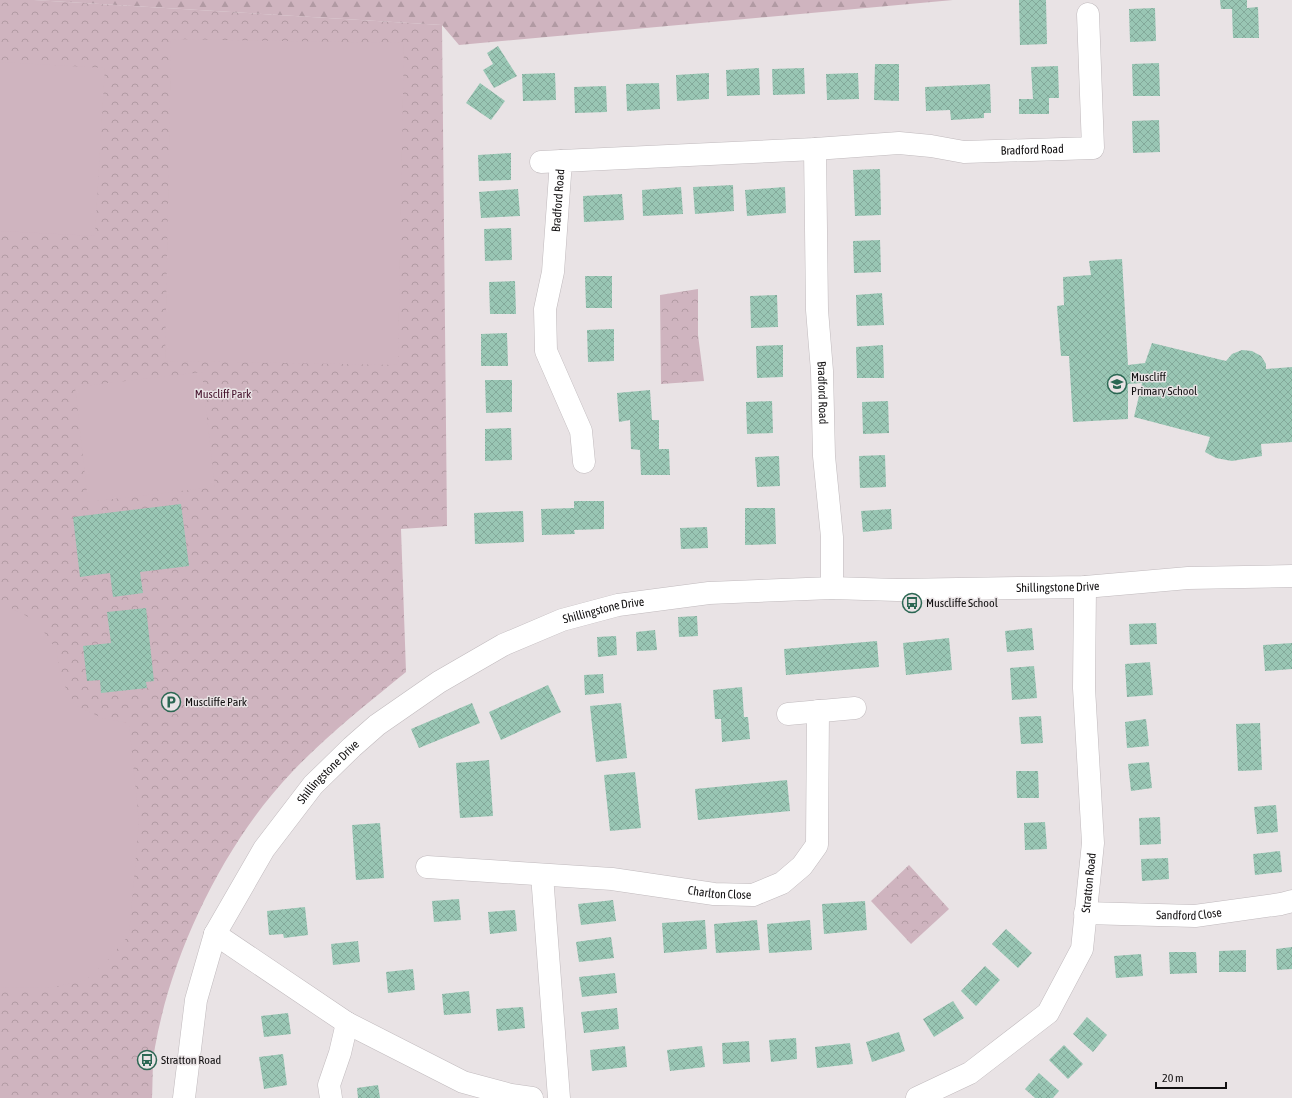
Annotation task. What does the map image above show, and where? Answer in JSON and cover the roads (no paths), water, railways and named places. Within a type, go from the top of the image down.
[{"type":"street","name":"Bradford Road","points":[[584,462],[581,431],[546,352],[545,309],[553,272],[551,162],[815,150],[899,143],[931,146],[964,152],[1093,148],[1088,14]]},
{"type":"street","name":"Bradford Road","points":[[815,150],[818,310],[822,371],[824,456],[832,537],[832,588]]},
{"type":"street","name":"Shillingstone Drive","points":[[184,1098],[196,1000],[215,934],[264,849],[313,785],[377,725],[439,682],[503,645],[562,620],[618,605],[709,592],[832,588],[896,590],[1085,588],[1188,578],[1292,576]]},
{"type":"street","name":"Stratton Road","points":[[918,1098],[947,1092],[1048,1013],[1082,949],[1093,843],[1084,688],[1085,588]]},
{"type":"street","points":[[788,714],[855,708]]},
{"type":"street","name":"Charlton Close","points":[[426,867],[612,879],[714,894],[753,895],[782,883],[802,866],[817,845],[818,711]]},
{"type":"street","points":[[542,875],[559,1098]]},
{"type":"street","name":"Sandford Close","points":[[1085,913],[1195,916],[1281,904],[1292,901]]},
{"type":"street","points":[[215,934],[347,1023],[463,1082],[511,1095],[532,1098]]},
{"type":"street","points":[[331,1098],[329,1085],[340,1053],[347,1023]]},
{"type":"place","name":"Muscliff Primary School","points":[[1117,384]]},
{"type":"place","name":"Muscliffe School","points":[[912,603]]},
{"type":"place","name":"Muscliffe Park","points":[[171,702]]},
{"type":"place","name":"Stratton Road","points":[[147,1060]]},
{"type":"park label","name":"Muscliff Park","points":[[223,394]]}]
